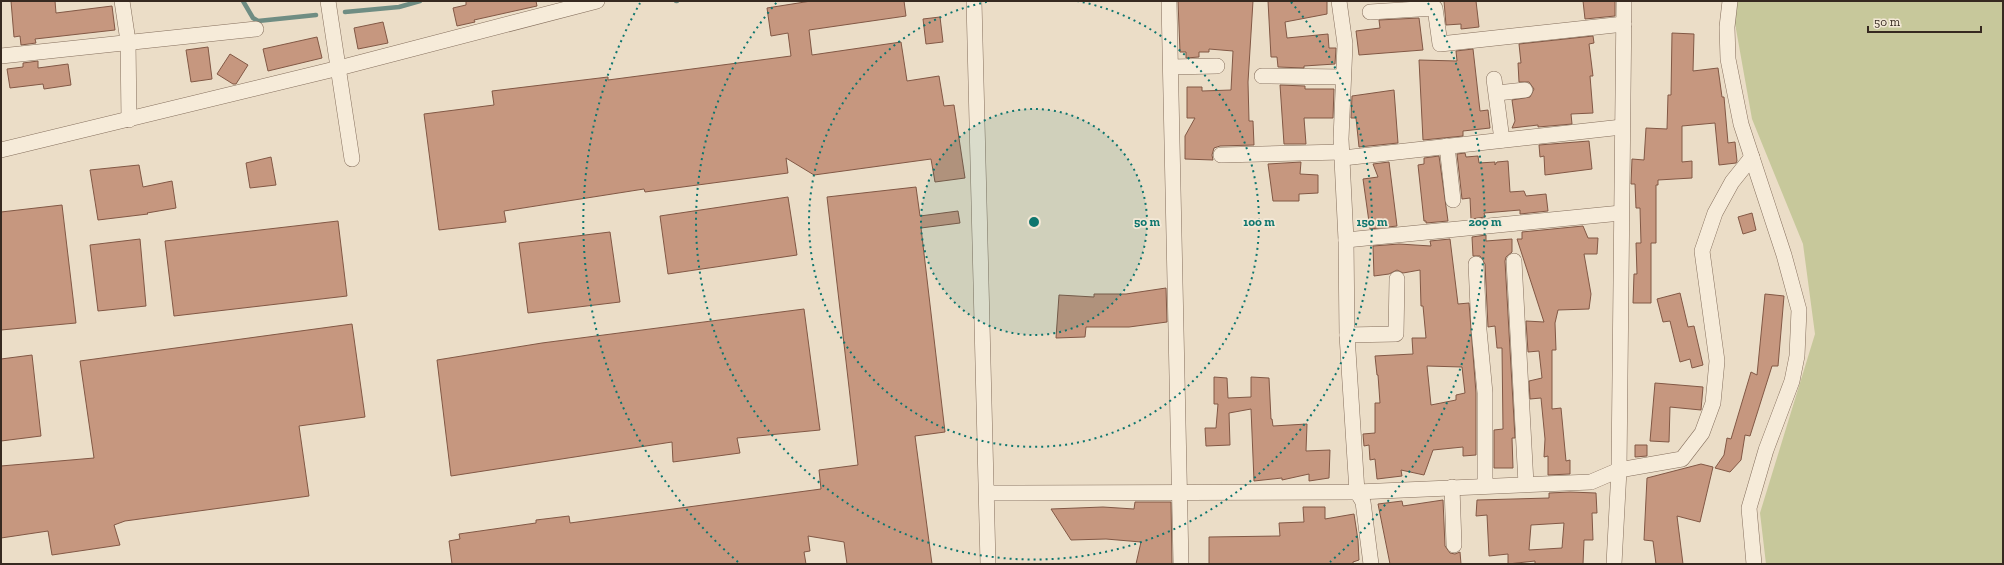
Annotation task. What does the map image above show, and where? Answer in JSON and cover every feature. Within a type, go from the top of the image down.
[{"type":"street","points":[[122,1],[128,41],[128,120]]},
{"type":"street","points":[[328,1],[352,159]]},
{"type":"street","points":[[1,150],[339,68],[596,1]]},
{"type":"street","points":[[974,1],[988,564]]},
{"type":"street","points":[[1169,1],[1181,564]]},
{"type":"street","points":[[1339,1],[1345,44],[1342,155],[1346,240],[1347,335],[1357,492],[1363,502],[1371,564]]},
{"type":"street","points":[[1614,564],[1619,470],[1624,1]]},
{"type":"street","points":[[1730,1],[1727,27],[1728,59],[1741,124],[1784,255],[1799,310],[1797,356],[1792,381],[1766,450],[1749,508],[1754,564]]},
{"type":"street","points":[[1370,12],[1435,8],[1440,44],[1624,24]]},
{"type":"street","points":[[1,56],[128,41],[256,29]]},
{"type":"street","points":[[1171,67],[1217,66]]},
{"type":"street","points":[[1262,76],[1343,77]]},
{"type":"street","points":[[1502,140],[1496,86],[1525,90]]},
{"type":"street","points":[[1221,155],[1342,155],[1447,146],[1622,127]]},
{"type":"street","points":[[1447,146],[1453,200]]},
{"type":"street","points":[[987,494],[1357,492],[1591,482],[1619,470],[1682,459],[1702,433],[1713,403],[1717,361],[1702,251],[1715,213],[1732,182],[1752,157]]},
{"type":"street","points":[[1346,240],[1621,213]]},
{"type":"street","points":[[1514,261],[1526,484]]},
{"type":"street","points":[[1476,264],[1479,330],[1485,393],[1485,486]]},
{"type":"street","points":[[1347,335],[1396,334],[1397,279]]},
{"type":"street","points":[[1452,487],[1454,545]]},
{"type":"green space","points":[[1731,1],[2003,1],[2003,564],[1766,564],[1760,513],[1815,334],[1803,244],[1752,119]]},
{"type":"building","points":[[11,1],[55,1],[56,13],[112,6],[115,30],[35,39],[36,43],[21,45],[20,36],[14,37]]},
{"type":"building","points":[[466,1],[536,1],[537,6],[474,20],[475,22],[457,26],[453,8],[466,5]]},
{"type":"building","points":[[811,1],[904,1],[906,16],[809,30],[812,55],[901,42],[907,81],[939,76],[944,106],[954,105],[965,178],[935,182],[931,159],[814,175],[786,158],[788,173],[645,192],[644,189],[504,211],[506,222],[439,230],[424,114],[494,105],[492,91],[608,77],[608,80],[791,56],[788,33],[771,36],[767,8]]},
{"type":"building","points":[[1178,1],[1253,1],[1248,82],[1249,121],[1253,121],[1254,145],[1220,146],[1214,148],[1212,155],[1213,160],[1185,159],[1185,136],[1195,118],[1187,118],[1187,87],[1202,87],[1202,91],[1231,90],[1233,51],[1209,49],[1209,52],[1199,52],[1199,57],[1186,58],[1186,52],[1180,52]]},
{"type":"building","points":[[1268,1],[1327,1],[1327,14],[1285,22],[1287,38],[1328,34],[1329,48],[1336,48],[1335,64],[1304,66],[1304,68],[1278,67],[1277,57],[1271,57]]},
{"type":"building","points":[[1444,1],[1476,1],[1479,27],[1461,29],[1461,24],[1446,25]]},
{"type":"building","points":[[1583,1],[1615,1],[1615,16],[1585,19]]},
{"type":"building","points":[[940,17],[943,42],[926,44],[923,19]]},
{"type":"building","points":[[1419,18],[1423,50],[1359,55],[1356,31],[1380,28],[1379,20]]},
{"type":"building","points":[[383,22],[388,43],[358,49],[354,28]]},
{"type":"building","points":[[1672,33],[1694,34],[1693,71],[1718,68],[1722,97],[1724,97],[1728,143],[1735,142],[1737,161],[1736,163],[1719,165],[1715,123],[1682,126],[1682,162],[1692,161],[1692,178],[1658,180],[1658,185],[1656,185],[1656,243],[1651,243],[1651,303],[1633,303],[1634,274],[1637,274],[1636,243],[1641,243],[1640,208],[1636,208],[1635,184],[1631,184],[1632,159],[1644,160],[1646,128],[1667,129],[1668,95],[1671,95]]},
{"type":"building","points":[[1593,36],[1594,43],[1589,44],[1593,76],[1590,76],[1593,113],[1571,114],[1572,124],[1538,127],[1538,125],[1512,128],[1515,121],[1512,100],[1530,97],[1534,89],[1529,82],[1519,82],[1518,63],[1521,63],[1519,44]]},
{"type":"building","points":[[317,37],[322,58],[268,71],[263,49]]},
{"type":"building","points":[[208,47],[212,79],[191,82],[186,50]]},
{"type":"building","points":[[1473,49],[1480,111],[1488,110],[1490,128],[1463,131],[1463,136],[1423,140],[1419,60],[1457,61],[1456,51]]},
{"type":"building","points":[[230,54],[248,65],[236,84],[233,84],[217,74]]},
{"type":"building","points":[[38,61],[38,68],[68,64],[71,85],[44,89],[43,84],[10,88],[7,69],[23,67],[23,63]]},
{"type":"building","points":[[1280,85],[1305,86],[1305,89],[1334,89],[1333,118],[1304,118],[1306,144],[1284,144]]},
{"type":"building","points":[[1394,90],[1398,143],[1359,147],[1356,118],[1351,118],[1352,96]]},
{"type":"building","points":[[1589,141],[1592,169],[1545,175],[1544,156],[1540,157],[1539,145]]},
{"type":"building","points":[[1465,153],[1466,157],[1478,156],[1479,163],[1495,162],[1495,165],[1497,162],[1508,161],[1510,192],[1524,191],[1526,196],[1546,194],[1548,211],[1520,214],[1520,210],[1484,213],[1485,217],[1471,219],[1470,198],[1462,199],[1457,154]]},
{"type":"building","points":[[1439,156],[1448,221],[1426,223],[1426,221],[1424,221],[1418,165],[1424,164],[1424,158]]},
{"type":"building","points":[[271,157],[276,185],[250,188],[246,163]]},
{"type":"building","points":[[1301,162],[1300,174],[1318,175],[1318,193],[1299,194],[1299,201],[1273,201],[1268,164]]},
{"type":"building","points":[[1389,162],[1397,226],[1370,229],[1363,179],[1378,177],[1373,164]]},
{"type":"building","points":[[139,165],[143,187],[172,181],[176,208],[147,213],[148,214],[98,220],[90,170]]},
{"type":"building","points":[[916,187],[920,216],[958,211],[960,223],[921,228],[945,432],[915,436],[932,564],[847,564],[844,542],[808,536],[810,551],[804,552],[806,564],[452,564],[449,541],[460,539],[459,534],[536,523],[536,520],[569,516],[570,523],[821,489],[819,470],[858,465],[827,197]]},
{"type":"building","points":[[788,197],[797,255],[668,274],[660,216]]},
{"type":"building","points":[[62,205],[76,323],[1,330],[1,212]]},
{"type":"building","points":[[1752,213],[1756,230],[1743,234],[1738,217]]},
{"type":"building","points":[[338,221],[347,296],[174,316],[165,241]]},
{"type":"building","points":[[1583,226],[1588,238],[1598,238],[1597,254],[1584,254],[1591,294],[1589,309],[1558,310],[1555,323],[1556,350],[1552,350],[1552,409],[1561,408],[1566,461],[1570,460],[1570,474],[1548,475],[1548,456],[1544,457],[1545,439],[1541,398],[1530,399],[1529,381],[1542,378],[1539,351],[1528,352],[1526,321],[1544,322],[1517,239],[1522,239],[1522,232]]},
{"type":"building","points":[[610,232],[620,302],[528,313],[519,243]]},
{"type":"building","points":[[1486,235],[1486,241],[1512,239],[1512,252],[1506,257],[1505,261],[1515,438],[1512,438],[1513,468],[1494,468],[1494,430],[1503,429],[1502,348],[1497,348],[1495,326],[1488,327],[1485,264],[1480,256],[1473,256],[1472,237]]},
{"type":"building","points":[[140,239],[146,306],[98,311],[90,245]]},
{"type":"building","points":[[1450,239],[1458,304],[1469,303],[1476,393],[1476,455],[1463,456],[1463,447],[1433,450],[1424,475],[1401,470],[1402,476],[1377,479],[1375,459],[1370,460],[1369,445],[1364,446],[1363,434],[1375,433],[1375,403],[1380,403],[1375,356],[1413,354],[1412,338],[1426,338],[1423,306],[1421,306],[1420,270],[1403,273],[1397,270],[1389,274],[1374,276],[1373,246],[1399,244],[1431,246],[1430,241]],"holes":[[[1427,366],[1462,367],[1465,393],[1456,395],[1456,400],[1431,405]]]},
{"type":"building","points":[[1166,288],[1167,322],[1129,327],[1086,327],[1085,337],[1056,338],[1059,295],[1094,297],[1094,294],[1126,294]]},
{"type":"building","points":[[1680,293],[1688,327],[1694,326],[1703,365],[1692,368],[1690,359],[1680,362],[1670,321],[1663,322],[1657,299]]},
{"type":"building","points":[[1765,294],[1784,296],[1778,366],[1772,366],[1750,436],[1745,435],[1741,460],[1730,472],[1715,468],[1724,455],[1727,438],[1731,439],[1751,372],[1757,375]]},
{"type":"building","points":[[804,309],[820,430],[737,438],[740,453],[673,462],[672,442],[451,476],[437,360],[542,343]]},
{"type":"building","points":[[352,324],[365,417],[299,426],[309,496],[125,521],[114,525],[120,545],[52,555],[48,531],[1,538],[1,466],[94,458],[80,361]]},
{"type":"building","points":[[32,355],[41,436],[1,441],[1,359]]},
{"type":"building","points":[[1214,377],[1227,378],[1228,398],[1251,397],[1251,377],[1269,378],[1271,419],[1273,426],[1307,424],[1306,451],[1330,450],[1329,478],[1309,481],[1309,474],[1282,480],[1282,478],[1254,481],[1251,409],[1229,413],[1230,445],[1206,446],[1205,428],[1216,428],[1218,404],[1214,404]]},
{"type":"building","points":[[1655,383],[1703,387],[1701,410],[1670,407],[1669,442],[1650,441]]},
{"type":"building","points":[[1635,445],[1647,445],[1647,456],[1635,457]]},
{"type":"building","points":[[1701,464],[1713,467],[1700,522],[1677,516],[1683,564],[1656,564],[1653,541],[1644,540],[1647,478]]},
{"type":"building","points":[[1549,493],[1596,493],[1597,513],[1592,513],[1593,540],[1584,540],[1583,564],[1535,564],[1535,561],[1508,564],[1508,554],[1489,556],[1487,515],[1476,516],[1477,500],[1549,498]],"holes":[[[1564,523],[1562,548],[1529,550],[1531,525]]]},
{"type":"building","points":[[1443,500],[1445,546],[1450,553],[1455,554],[1460,552],[1461,564],[1390,564],[1378,504],[1402,501],[1403,506]]},
{"type":"building","points":[[1135,502],[1171,502],[1172,564],[1136,564],[1141,542],[1106,539],[1071,540],[1051,509],[1103,507],[1134,509]]},
{"type":"building","points":[[1303,507],[1325,507],[1325,519],[1354,514],[1359,560],[1353,562],[1353,564],[1209,564],[1209,537],[1280,536],[1279,523],[1304,522]]},
{"type":"waterway","points":[[243,1],[253,18],[258,21],[316,15]]},
{"type":"waterway","points":[[345,12],[399,7],[420,1]]}]
